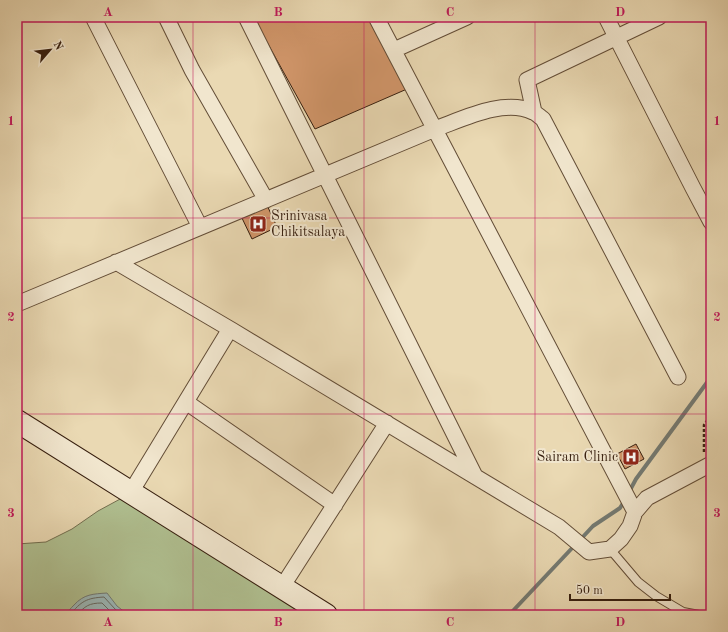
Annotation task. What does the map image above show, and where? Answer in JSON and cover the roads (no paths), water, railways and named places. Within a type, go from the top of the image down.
[{"type":"street","points":[[93,17],[200,227]]},
{"type":"street","points":[[166,17],[192,70],[266,200]]},
{"type":"street","points":[[246,17],[475,476]]},
{"type":"street","points":[[376,17],[635,512]]},
{"type":"street","points":[[394,50],[467,17]]},
{"type":"street","points":[[606,17],[711,222]]},
{"type":"street","points":[[534,112],[527,80],[659,17]]},
{"type":"street","points":[[17,304],[435,129],[482,112],[501,107],[517,107],[534,112],[543,119],[678,378]]},
{"type":"street","points":[[116,262],[475,476],[558,527],[589,552],[610,548],[621,539],[630,526],[635,512],[647,498],[706,467]]},
{"type":"street","points":[[131,492],[230,329]]},
{"type":"street","points":[[186,402],[335,505]]},
{"type":"street","points":[[17,421],[326,615]]},
{"type":"street","points":[[282,587],[387,423]]},
{"type":"lane","points":[[610,548],[638,582],[656,596],[683,612],[699,615]]},
{"type":"water","points":[[107,593],[117,606],[127,615],[66,615],[81,599],[93,594]]},
{"type":"waterway","points":[[629,492],[636,479],[711,377]]},
{"type":"waterway","points":[[580,540],[593,526],[620,508],[625,500]]},
{"type":"waterway","points":[[509,615],[575,545]]},
{"type":"place","name":"Srinivasa Chikitsalaya","points":[[258,224]]},
{"type":"place","name":"Sairam Clinic","points":[[631,457]]}]
